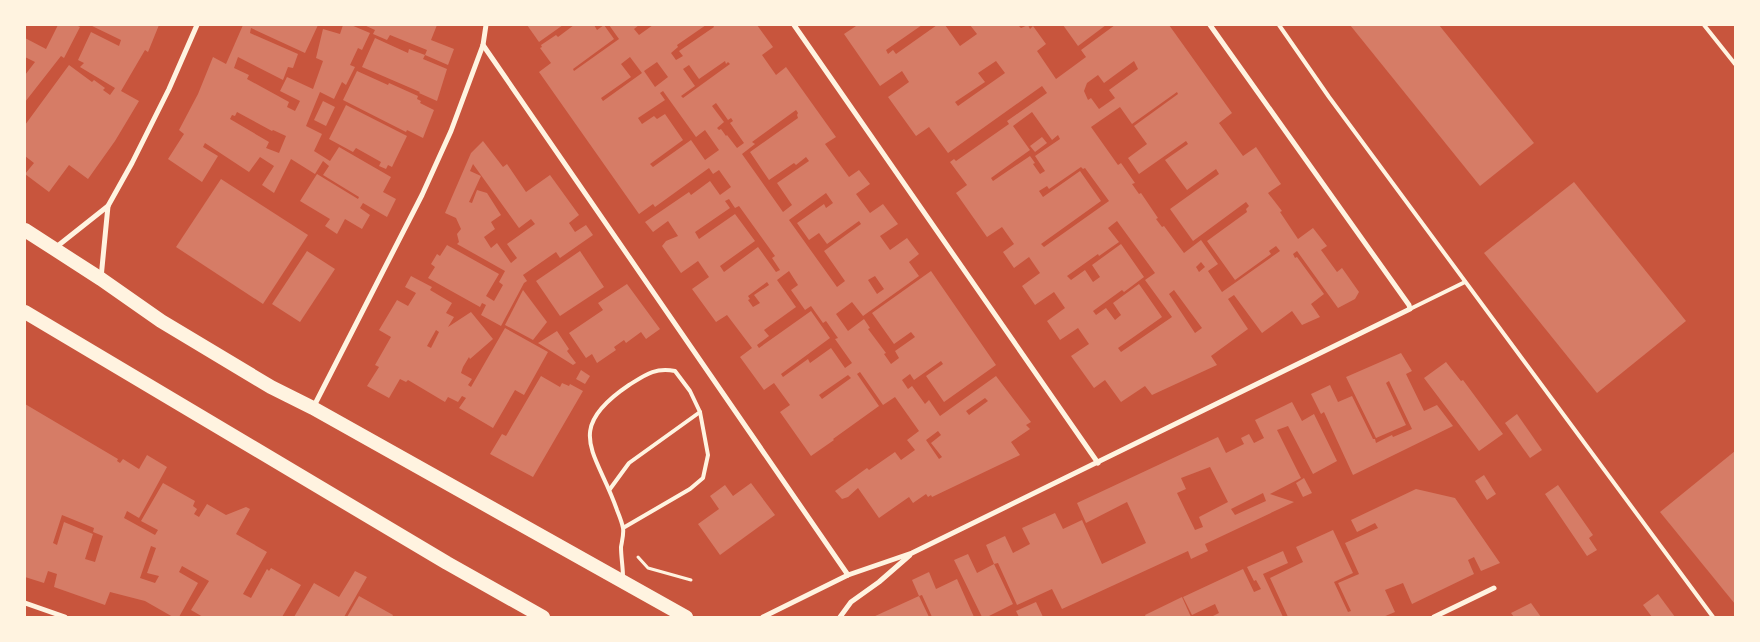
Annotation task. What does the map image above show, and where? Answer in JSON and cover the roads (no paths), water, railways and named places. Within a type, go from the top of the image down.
[{"type":"highway","points":[[25,230],[101,279],[161,321],[271,387],[313,408],[686,617]]},
{"type":"highway","points":[[25,312],[447,563],[543,617]]},
{"type":"street","points":[[54,249],[108,206],[169,89],[196,25]]},
{"type":"street","points":[[313,408],[433,171],[451,131],[483,45],[486,25]]},
{"type":"street","points":[[794,25],[1098,462]]},
{"type":"street","points":[[763,617],[848,575],[912,553],[1410,309],[1210,25]]},
{"type":"street","points":[[483,45],[848,575]]},
{"type":"street","points":[[101,279],[108,206]]},
{"type":"street","points":[[840,617],[851,602],[879,582],[912,553]]},
{"type":"street","points":[[1434,617],[1494,588]]},
{"type":"street","points":[[25,603],[65,617]]},
{"type":"lane","points":[[1279,25],[1328,97],[1713,617]]},
{"type":"lane","points":[[1704,25],[1735,64]]},
{"type":"lane","points":[[1410,309],[1465,282]]},
{"type":"lane","points":[[624,528],[690,489],[703,478],[708,454],[700,412],[690,391],[675,371],[661,368],[640,378],[601,408],[592,422],[589,438],[596,462],[610,489],[624,528],[621,548],[624,582]]},
{"type":"lane","points":[[610,489],[629,463],[700,412]]}]
